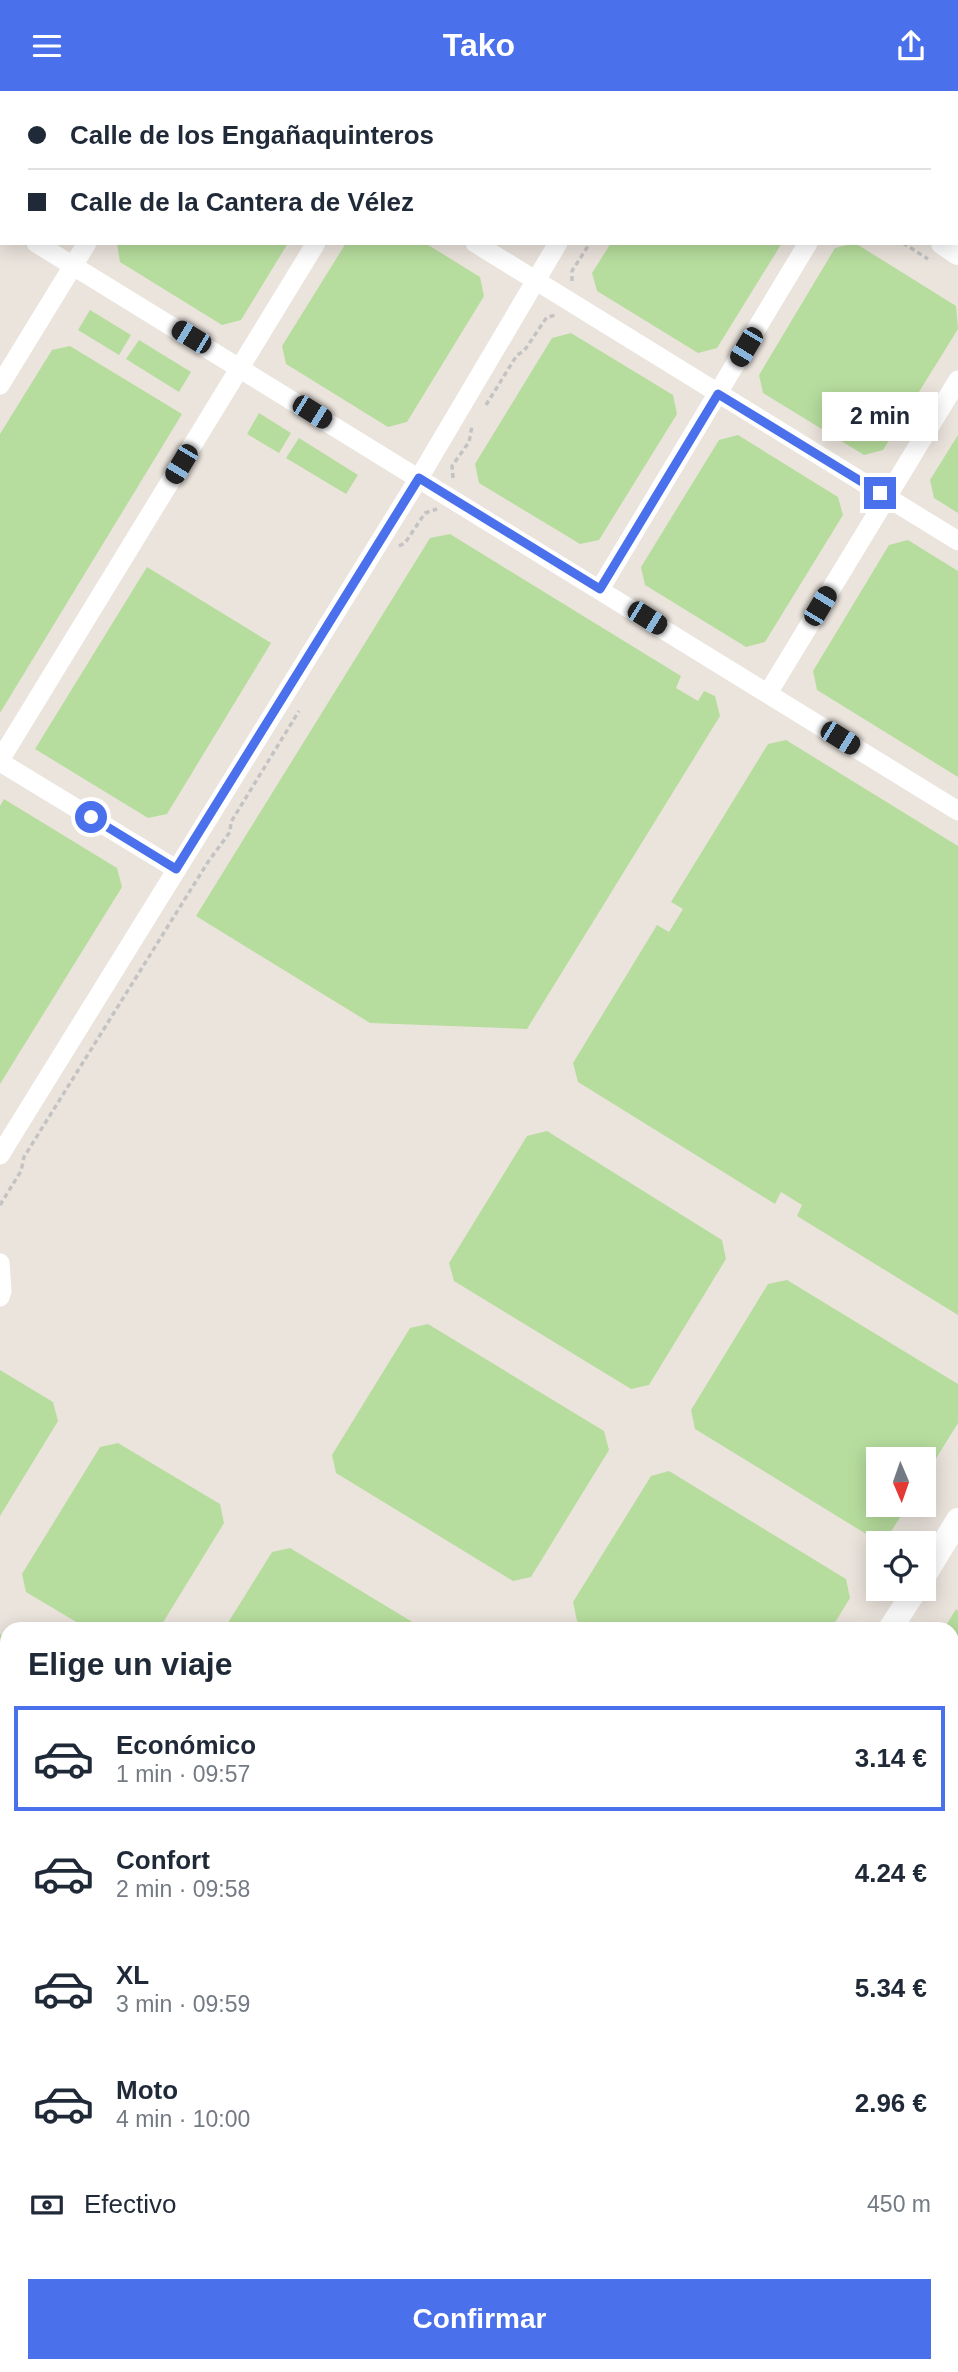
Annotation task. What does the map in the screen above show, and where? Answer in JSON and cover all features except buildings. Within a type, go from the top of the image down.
[{"type":"street","points":[[39,245],[958,811]]},
{"type":"street","points":[[0,384],[86,245]]},
{"type":"street","points":[[176,869],[0,761],[315,245]]},
{"type":"street","points":[[477,245],[958,541]]},
{"type":"street","points":[[0,1155],[419,478],[557,245]]},
{"type":"street","points":[[600,589],[807,245]]},
{"type":"street","points":[[768,693],[958,380]]},
{"type":"street","points":[[0,1263],[0,1297]]},
{"type":"street","points":[[936,1556],[958,1520]]},
{"type":"street","points":[[895,1622],[908,1601]]},
{"type":"path","points":[[484,408],[517,355],[524,351],[547,317],[556,316],[567,300],[573,286],[572,271],[589,245]]},
{"type":"path","points":[[398,547],[405,543],[425,513],[439,508],[452,484],[452,466],[469,442],[471,429],[477,418]]},
{"type":"path","points":[[0,1205],[22,1171],[24,1157],[208,862],[230,832],[231,822],[304,702]]},
{"type":"green space","points":[[117,245],[287,245],[241,320],[222,325],[120,262]]},
{"type":"green space","points":[[345,245],[428,245],[480,277],[484,296],[407,422],[388,427],[286,364],[282,346]]},
{"type":"green space","points":[[610,245],[781,245],[717,348],[698,353],[597,291],[592,273]]},
{"type":"green space","points":[[858,245],[956,306],[958,329],[883,450],[864,455],[763,393],[759,375],[835,248]]},
{"type":"green space","points":[[90,310],[131,335],[119,355],[78,330]]},
{"type":"green space","points":[[571,333],[673,395],[677,414],[599,540],[580,544],[479,483],[475,464],[552,338]]},
{"type":"green space","points":[[139,340],[191,372],[179,392],[126,359]]},
{"type":"green space","points":[[70,346],[182,414],[0,713],[0,434],[52,350]]},
{"type":"green space","points":[[259,413],[291,433],[279,453],[247,434]]},
{"type":"green space","points":[[738,435],[838,497],[843,515],[765,642],[746,647],[645,585],[641,567],[719,440]]},
{"type":"green space","points":[[958,435],[958,513],[934,498],[930,480]]},
{"type":"green space","points":[[299,438],[358,475],[346,494],[286,458]]},
{"type":"green space","points":[[450,534],[681,676],[676,688],[698,701],[704,691],[715,696],[720,716],[527,1029],[370,1023],[196,916],[430,538]]},
{"type":"green space","points":[[908,540],[958,571],[958,777],[817,690],[813,671],[889,545]]},
{"type":"green space","points":[[147,567],[271,643],[167,814],[148,818],[35,749]]},
{"type":"green space","points":[[786,740],[958,846],[958,1315],[797,1216],[802,1205],[781,1192],[775,1204],[578,1082],[573,1063],[657,925],[669,932],[683,909],[671,902],[768,744]]},
{"type":"green space","points":[[4,799],[117,868],[122,887],[0,1084],[0,806]]},
{"type":"green space","points":[[547,1131],[722,1240],[726,1259],[649,1385],[631,1389],[454,1281],[449,1263],[527,1136]]},
{"type":"green space","points":[[787,1280],[958,1384],[958,1423],[936,1459],[936,1447],[866,1447],[866,1517],[900,1517],[891,1531],[866,1531],[866,1534],[695,1429],[691,1410],[768,1284]]},
{"type":"green space","points":[[428,1324],[604,1431],[609,1450],[531,1577],[513,1581],[336,1473],[332,1455],[410,1328]]},
{"type":"green space","points":[[0,1370],[53,1402],[58,1421],[0,1516]]},
{"type":"green space","points":[[118,1443],[220,1504],[224,1523],[163,1622],[76,1622],[26,1592],[22,1574],[100,1447]]},
{"type":"green space","points":[[669,1471],[846,1579],[850,1598],[835,1622],[577,1621],[573,1602],[651,1476]]},
{"type":"green space","points":[[290,1548],[412,1622],[228,1622],[272,1552]]},
{"type":"green space","points":[[956,1609],[958,1622],[948,1622]]},
{"type":"route","points":[[91,817],[176,869],[419,478],[600,589],[718,394],[880,493]]}]
